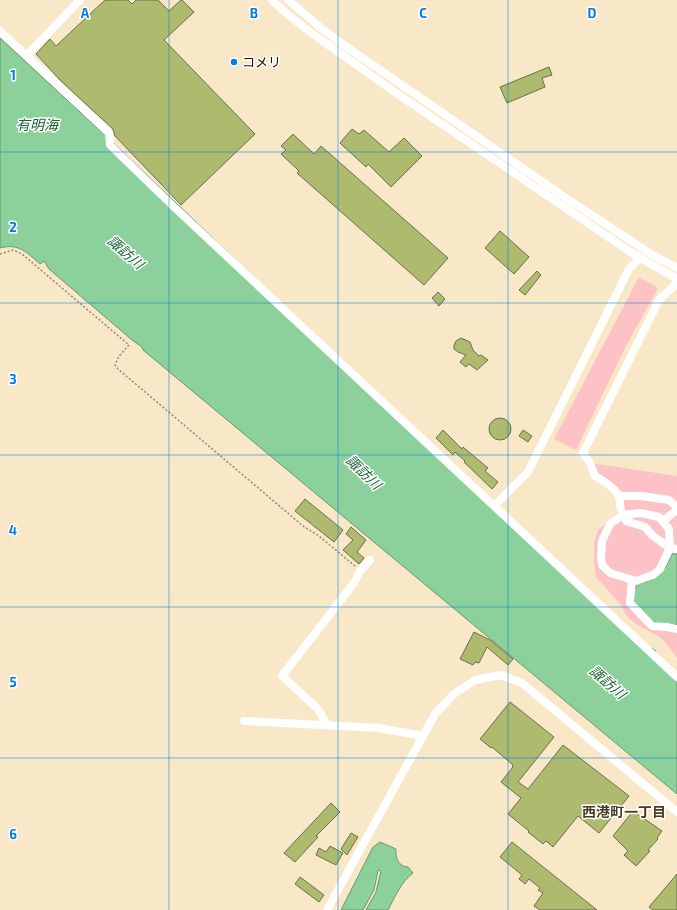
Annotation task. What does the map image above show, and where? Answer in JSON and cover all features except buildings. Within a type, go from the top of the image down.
[{"type":"street","points":[[29,53],[80,0]]},
{"type":"street","points":[[272,0],[310,32],[489,157],[640,258],[677,279]]},
{"type":"street","points":[[288,0],[322,29],[351,50],[540,181],[651,254],[677,268]]},
{"type":"street","points":[[0,31],[109,134],[110,145],[174,207],[677,677]]},
{"type":"street","points":[[496,504],[528,472],[629,269],[640,258]]},
{"type":"street","points":[[674,548],[653,536],[645,527],[626,521],[620,511],[619,496],[606,481],[595,476],[590,463],[583,453],[659,300],[677,283]]},
{"type":"street","points":[[619,496],[640,496],[669,500],[677,508],[663,521]]},
{"type":"street","points":[[640,513],[660,517],[669,529],[674,548],[660,569],[653,575],[636,581],[610,572],[602,565],[602,541],[610,524],[623,515],[640,513]]},
{"type":"street","points":[[327,725],[318,709],[282,676],[354,583],[360,571],[370,560]]},
{"type":"street","points":[[632,580],[630,603],[652,626],[677,629]]},
{"type":"street","points":[[327,910],[435,714],[454,694],[475,680],[501,676],[522,683],[677,812]]},
{"type":"street","points":[[244,721],[378,728],[423,736]]},
{"type":"path","points":[[0,254],[13,250],[22,254],[129,345],[119,356],[115,365],[118,369],[303,526],[319,536],[360,571]]},
{"type":"shaded area","points":[[639,277],[658,288],[625,348],[576,450],[554,439]]},
{"type":"shaded area","points":[[590,463],[677,476],[677,658],[661,638],[632,621],[628,617],[622,606],[596,577],[594,542],[598,530],[620,511],[619,496],[595,476]]},
{"type":"water","points":[[0,38],[106,136],[646,652],[652,648],[656,651],[652,657],[677,681],[677,794],[143,350],[142,347],[49,269],[44,261],[40,264],[26,252],[17,248],[0,248]]},
{"type":"water","points":[[672,554],[677,554],[677,625],[653,622],[634,603],[634,591],[637,584],[655,578],[659,575],[663,571]]},
{"type":"water","points":[[380,842],[396,849],[396,856],[400,864],[408,867],[413,873],[402,885],[388,910],[366,910],[376,892],[381,871],[378,870],[374,890],[363,910],[341,910],[373,847]]},
{"type":"place","name":"コメリ","points":[[234,62]]},
{"type":"district","name":"西港町一丁目","points":[[624,811]]},
{"type":"water label","name":"有明海","points":[[37,124]]},
{"type":"water label","name":"諏訪川","points":[[126,252]]},
{"type":"water label","name":"諏訪川","points":[[364,472]]},
{"type":"water label","name":"諏訪川","points":[[608,682]]}]
